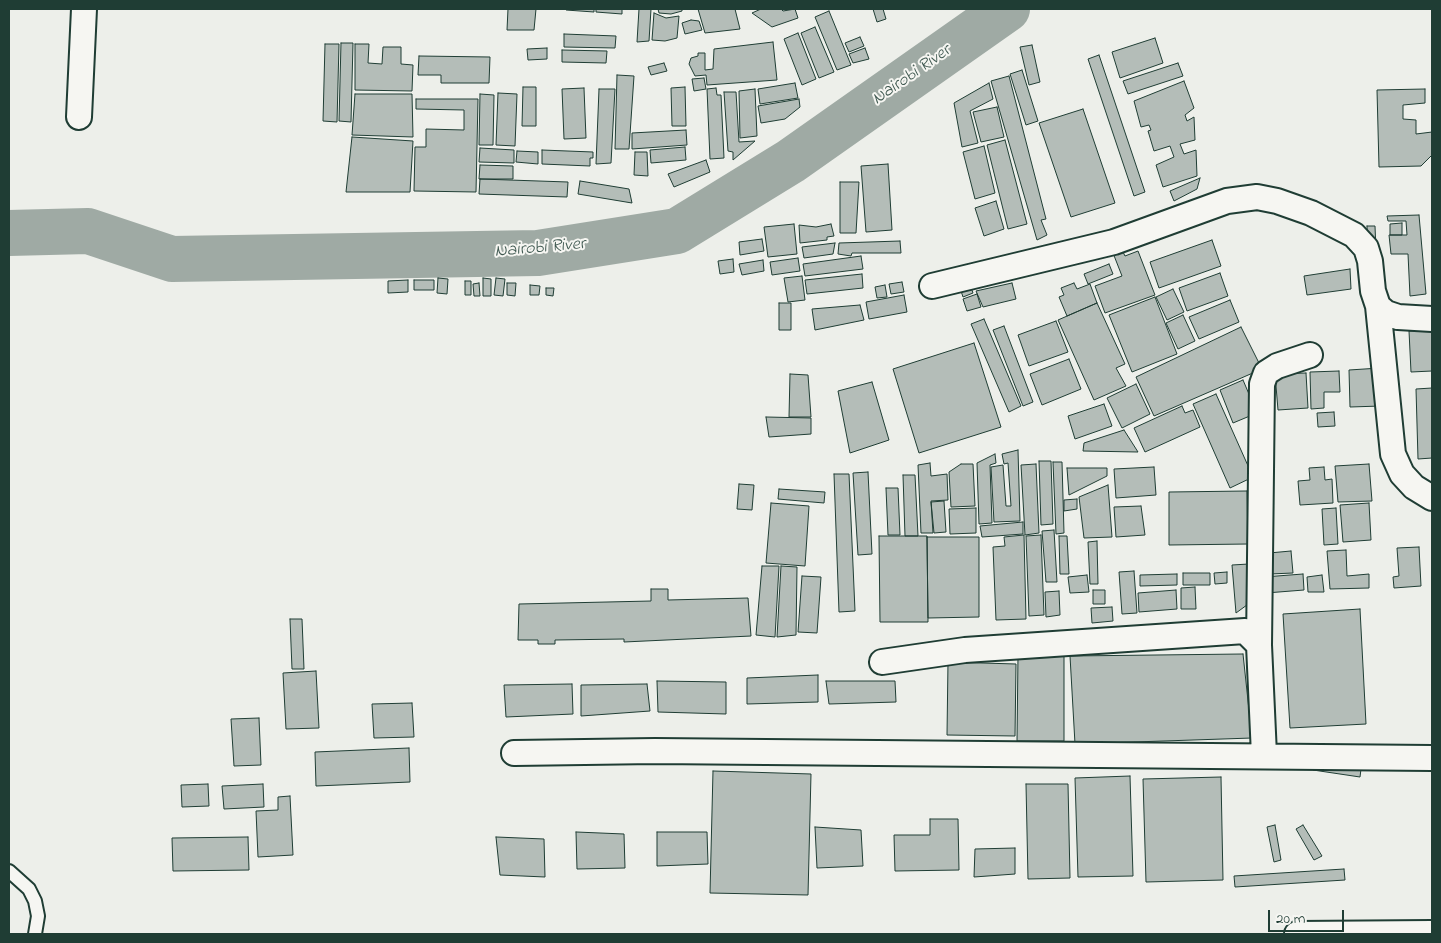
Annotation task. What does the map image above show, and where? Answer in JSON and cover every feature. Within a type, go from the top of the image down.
[{"type":"street","points":[[79,117],[84,9]]},
{"type":"street","points":[[932,286],[1114,242],[1228,201],[1257,197],[1277,201],[1311,213],[1354,235],[1366,248],[1373,291],[1378,306],[1393,454],[1402,474],[1414,488],[1432,498]]},
{"type":"street","points":[[1378,306],[1386,313],[1398,316],[1432,319]]},
{"type":"street","points":[[1264,755],[1259,645],[1262,384],[1266,373],[1277,366],[1310,355]]},
{"type":"street","points":[[882,662],[965,650],[1244,632],[1259,645]]},
{"type":"street","points":[[514,753],[665,751],[1432,758]]},
{"type":"street","points":[[1297,934],[1432,933]]},
{"type":"lane","points":[[9,871],[29,889],[36,901],[38,916],[35,934]]},
{"type":"building","points":[[508,9],[536,9],[534,30],[507,30]]},
{"type":"building","points":[[594,9],[594,12],[566,10]]},
{"type":"building","points":[[596,9],[622,9],[622,14],[596,12]]},
{"type":"building","points":[[639,9],[651,9],[649,41],[637,42]]},
{"type":"building","points":[[658,9],[682,9],[682,11],[671,14],[659,13]]},
{"type":"building","points":[[698,9],[735,9],[740,29],[705,33]]},
{"type":"building","points":[[761,9],[781,9],[783,11],[795,9],[798,18],[772,27],[752,13]]},
{"type":"building","points":[[873,9],[883,9],[886,19],[877,22]]},
{"type":"building","points":[[829,11],[851,65],[837,70],[815,17]]},
{"type":"building","points":[[654,13],[666,18],[679,16],[677,38],[665,41],[652,40]]},
{"type":"building","points":[[691,20],[699,21],[702,30],[685,34],[682,23]]},
{"type":"building","points":[[815,27],[834,72],[819,78],[801,33]]},
{"type":"building","points":[[798,33],[816,79],[802,85],[784,39]]},
{"type":"building","points":[[564,34],[616,36],[615,48],[564,47]]},
{"type":"building","points":[[860,37],[864,46],[849,52],[845,43]]},
{"type":"building","points":[[1155,38],[1163,63],[1120,78],[1112,52]]},
{"type":"building","points":[[773,42],[777,80],[707,85],[706,75],[695,76],[689,64],[691,58],[698,56],[698,53],[705,53],[705,70],[713,69],[714,49]]},
{"type":"building","points":[[341,43],[353,43],[351,122],[339,121]]},
{"type":"building","points":[[325,44],[339,44],[337,122],[323,121]]},
{"type":"building","points":[[355,44],[369,44],[368,63],[382,64],[383,47],[401,47],[401,64],[413,65],[412,91],[355,90]]},
{"type":"building","points":[[1032,45],[1040,82],[1029,85],[1020,47]]},
{"type":"building","points":[[547,48],[547,59],[528,60],[527,49]]},
{"type":"building","points":[[865,48],[869,59],[853,63],[849,54]]},
{"type":"building","points":[[562,50],[607,51],[606,63],[562,62]]},
{"type":"building","points":[[1099,55],[1145,192],[1134,196],[1088,59]]},
{"type":"building","points":[[419,56],[490,57],[489,83],[441,83],[441,75],[418,75]]},
{"type":"building","points":[[664,63],[667,71],[651,75],[648,67]]},
{"type":"building","points":[[1178,63],[1183,76],[1128,94],[1123,81]]},
{"type":"building","points":[[1022,70],[1038,121],[1026,125],[1010,74]]},
{"type":"building","points":[[617,75],[634,76],[629,149],[615,149]]},
{"type":"building","points":[[1009,76],[1046,219],[1041,220],[1047,235],[1037,240],[991,81]]},
{"type":"building","points":[[704,78],[706,89],[694,91],[692,79]]},
{"type":"building","points":[[1184,81],[1194,108],[1185,115],[1187,121],[1194,117],[1195,140],[1180,144],[1184,154],[1196,150],[1197,176],[1163,187],[1156,165],[1174,157],[1170,146],[1154,151],[1148,131],[1151,130],[1149,125],[1141,127],[1134,101]]},
{"type":"building","points":[[795,83],[798,98],[760,104],[758,89]]},
{"type":"building","points":[[989,83],[993,99],[970,111],[978,143],[962,147],[954,103]]},
{"type":"building","points":[[523,87],[536,87],[536,126],[522,126]]},
{"type":"building","points":[[685,87],[686,126],[672,126],[671,88]]},
{"type":"building","points":[[584,88],[586,138],[564,139],[562,89]]},
{"type":"building","points":[[716,88],[717,95],[721,95],[724,158],[710,159],[707,89]]},
{"type":"building","points":[[599,89],[615,89],[611,163],[596,164]]},
{"type":"building","points":[[755,89],[757,136],[740,138],[739,91]]},
{"type":"building","points":[[1425,89],[1425,103],[1403,105],[1403,119],[1416,120],[1416,134],[1432,132],[1432,155],[1421,166],[1379,167],[1377,90]]},
{"type":"building","points":[[724,92],[736,92],[739,142],[755,141],[733,160],[733,152],[728,151]]},
{"type":"building","points":[[498,93],[517,94],[515,146],[496,145]]},
{"type":"building","points":[[355,94],[412,94],[413,137],[352,135]]},
{"type":"building","points":[[480,94],[494,95],[493,145],[479,145]]},
{"type":"building","points":[[416,99],[478,99],[476,192],[414,191],[415,147],[426,147],[426,129],[464,130],[464,110],[416,109]]},
{"type":"building","points":[[799,99],[800,107],[785,119],[761,123],[758,106]]},
{"type":"building","points":[[997,107],[1004,137],[981,142],[973,112]]},
{"type":"building","points":[[1083,109],[1115,203],[1071,217],[1039,123]]},
{"type":"building","points":[[686,130],[687,145],[632,149],[632,133]]},
{"type":"building","points":[[352,137],[413,141],[410,192],[346,192]]},
{"type":"building","points":[[1005,140],[1027,224],[1008,229],[987,145]]},
{"type":"building","points":[[984,146],[995,193],[975,199],[963,152]]},
{"type":"building","points":[[685,147],[686,160],[651,163],[650,150]]},
{"type":"building","points":[[480,148],[514,150],[514,163],[479,162]]},
{"type":"building","points":[[542,150],[593,152],[593,158],[590,158],[590,166],[542,164]]},
{"type":"building","points":[[517,151],[538,152],[538,164],[516,162]]},
{"type":"building","points":[[635,152],[647,152],[648,176],[634,175]]},
{"type":"building","points":[[706,160],[710,172],[674,187],[668,174]]},
{"type":"building","points":[[888,164],[892,230],[866,232],[861,166]]},
{"type":"building","points":[[480,165],[513,166],[513,179],[479,179]]},
{"type":"building","points":[[1200,178],[1197,189],[1174,201],[1170,191]]},
{"type":"building","points":[[480,179],[568,182],[567,197],[479,194]]},
{"type":"building","points":[[580,181],[629,189],[632,203],[578,194]]},
{"type":"building","points":[[840,182],[859,182],[856,233],[840,233]]},
{"type":"building","points":[[996,201],[1004,229],[984,236],[975,208]]},
{"type":"building","points":[[1419,215],[1426,294],[1410,296],[1408,254],[1391,254],[1389,235],[1407,235],[1406,221],[1388,221],[1387,216]]},
{"type":"building","points":[[1402,223],[1402,235],[1390,235],[1390,224]]},
{"type":"building","points":[[794,224],[797,254],[768,257],[764,227]]},
{"type":"building","points":[[831,224],[834,236],[827,237],[827,240],[800,243],[799,225],[816,227]]},
{"type":"building","points":[[1367,226],[1375,226],[1376,251],[1368,251]]},
{"type":"building","points":[[762,239],[764,251],[740,255],[739,242]]},
{"type":"building","points":[[1212,240],[1221,266],[1159,288],[1150,262]]},
{"type":"building","points":[[900,241],[901,253],[852,253],[851,256],[838,254],[839,243]]},
{"type":"building","points":[[835,243],[833,254],[804,258],[802,247]]},
{"type":"building","points":[[1122,250],[1125,256],[1138,251],[1155,295],[1105,313],[1095,286],[1122,276],[1113,253]]},
{"type":"building","points":[[861,256],[863,269],[805,276],[803,264]]},
{"type":"building","points":[[798,258],[800,271],[772,275],[770,262]]},
{"type":"building","points":[[733,259],[734,272],[720,274],[718,261]]},
{"type":"building","points":[[763,260],[764,271],[742,275],[739,264]]},
{"type":"building","points":[[1109,264],[1113,274],[1088,284],[1084,274]]},
{"type":"building","points":[[1350,269],[1351,289],[1307,295],[1304,276]]},
{"type":"building","points":[[1220,273],[1228,296],[1187,311],[1179,288]]},
{"type":"building","points":[[862,274],[863,288],[807,294],[805,280]]},
{"type":"building","points":[[802,276],[805,300],[788,302],[784,278]]},
{"type":"building","points":[[438,278],[448,279],[447,294],[437,293]]},
{"type":"building","points":[[483,278],[491,279],[491,296],[483,296]]},
{"type":"building","points":[[496,278],[505,279],[503,296],[494,295]]},
{"type":"building","points":[[408,280],[408,292],[388,293],[388,281]]},
{"type":"building","points":[[414,280],[434,280],[434,290],[414,290]]},
{"type":"building","points":[[465,281],[471,281],[471,295],[465,295]]},
{"type":"building","points":[[902,282],[904,292],[891,294],[889,284]]},
{"type":"building","points":[[969,282],[973,293],[963,297],[959,285]]},
{"type":"building","points":[[479,283],[480,296],[474,296],[473,284]]},
{"type":"building","points":[[507,283],[516,283],[515,296],[507,295]]},
{"type":"building","points":[[1012,283],[1016,299],[983,307],[976,291]]},
{"type":"building","points":[[1074,283],[1077,289],[1090,284],[1097,303],[1067,316],[1059,297],[1064,295],[1061,288]]},
{"type":"building","points":[[530,285],[540,286],[539,295],[530,295]]},
{"type":"building","points":[[885,285],[887,297],[877,298],[875,287]]},
{"type":"building","points":[[546,288],[554,288],[553,296],[546,295]]},
{"type":"building","points":[[1173,289],[1184,312],[1167,320],[1156,297]]},
{"type":"building","points":[[977,294],[981,307],[967,311],[963,299]]},
{"type":"building","points":[[904,295],[907,312],[869,319],[866,302]]},
{"type":"building","points":[[1155,297],[1177,354],[1132,372],[1109,315]]},
{"type":"building","points":[[1230,300],[1239,322],[1199,339],[1189,317]]},
{"type":"building","points":[[779,303],[791,303],[791,330],[779,330]]},
{"type":"building","points":[[1097,303],[1125,364],[1116,368],[1126,386],[1094,400],[1058,320]]},
{"type":"building","points":[[860,305],[864,320],[815,330],[812,309]]},
{"type":"building","points":[[1183,315],[1195,341],[1178,349],[1166,323]]},
{"type":"building","points":[[984,319],[1021,406],[1009,412],[971,324]]},
{"type":"building","points":[[1056,321],[1068,352],[1029,366],[1018,335]]},
{"type":"building","points":[[1004,326],[1033,402],[1023,406],[993,330]]},
{"type":"building","points":[[1241,327],[1262,369],[1154,416],[1136,377]]},
{"type":"building","points":[[1432,330],[1432,371],[1411,372],[1409,331]]},
{"type":"building","points":[[974,343],[1001,427],[919,453],[893,369]]},
{"type":"building","points":[[1069,359],[1081,389],[1042,405],[1030,374]]},
{"type":"building","points":[[1380,368],[1381,406],[1350,407],[1349,370]]},
{"type":"building","points":[[1339,371],[1340,392],[1324,392],[1324,408],[1311,409],[1310,372]]},
{"type":"building","points":[[1306,373],[1308,408],[1278,410],[1275,374]]},
{"type":"building","points":[[790,374],[808,375],[811,417],[789,417]]},
{"type":"building","points":[[1243,380],[1257,413],[1233,423],[1220,390]]},
{"type":"building","points":[[872,382],[889,440],[850,453],[838,391]]},
{"type":"building","points":[[1136,384],[1150,414],[1122,428],[1107,398]]},
{"type":"building","points":[[1432,388],[1432,458],[1418,459],[1416,389]]},
{"type":"building","points":[[1216,394],[1253,477],[1230,488],[1193,404]]},
{"type":"building","points":[[1104,404],[1112,426],[1075,439],[1068,416]]},
{"type":"building","points":[[1182,406],[1185,413],[1193,410],[1200,427],[1145,452],[1134,428]]},
{"type":"building","points":[[1334,412],[1335,426],[1318,427],[1317,413]]},
{"type":"building","points":[[766,417],[811,418],[811,434],[769,437]]},
{"type":"building","points":[[1124,430],[1138,452],[1083,451],[1084,443]]},
{"type":"building","points":[[1018,450],[1020,521],[994,522],[991,467],[1003,465],[1006,506],[1011,506],[1008,463],[1004,464],[1002,454]]},
{"type":"building","points":[[995,454],[996,463],[990,465],[992,523],[979,524],[977,463]]},
{"type":"building","points":[[1039,461],[1051,461],[1053,524],[1041,525]]},
{"type":"building","points":[[1053,462],[1062,462],[1064,533],[1056,534]]},
{"type":"building","points":[[930,463],[931,476],[947,474],[948,500],[931,501],[933,533],[921,533],[918,465]]},
{"type":"building","points":[[961,464],[973,464],[975,506],[951,507],[949,472]]},
{"type":"building","points":[[1036,464],[1039,533],[1025,535],[1021,465]]},
{"type":"building","points":[[1369,464],[1372,501],[1338,502],[1335,466]]},
{"type":"building","points":[[1154,467],[1156,495],[1116,498],[1114,469]]},
{"type":"building","points":[[1324,467],[1325,480],[1332,479],[1333,503],[1300,505],[1298,481],[1310,480],[1309,468]]},
{"type":"building","points":[[1067,468],[1107,468],[1107,476],[1069,495]]},
{"type":"building","points":[[868,472],[872,554],[858,555],[853,473]]},
{"type":"building","points":[[834,474],[849,474],[855,611],[839,612]]},
{"type":"building","points":[[903,475],[915,475],[918,536],[905,536]]},
{"type":"building","points":[[739,484],[754,485],[752,510],[737,509]]},
{"type":"building","points":[[1108,485],[1112,537],[1084,538],[1079,497]]},
{"type":"building","points":[[886,488],[898,488],[900,535],[888,535]]},
{"type":"building","points":[[779,489],[825,492],[824,503],[778,499]]},
{"type":"building","points":[[1247,491],[1248,544],[1169,545],[1169,492]]},
{"type":"building","points":[[1077,499],[1077,509],[1064,511],[1064,500]]},
{"type":"building","points":[[944,501],[946,532],[934,533],[931,502]]},
{"type":"building","points":[[771,503],[809,506],[805,566],[766,563]]},
{"type":"building","points":[[1369,503],[1371,540],[1343,542],[1340,505]]},
{"type":"building","points":[[1141,506],[1145,535],[1116,537],[1114,507]]},
{"type":"building","points":[[976,508],[976,533],[950,534],[949,509]]},
{"type":"building","points":[[1336,508],[1338,544],[1324,545],[1322,509]]},
{"type":"building","points":[[1023,522],[1023,534],[982,537],[980,526]]},
{"type":"building","points":[[1054,530],[1057,582],[1046,582],[1042,531]]},
{"type":"building","points":[[1024,535],[1026,619],[996,620],[993,547],[1005,546],[1004,537]]},
{"type":"building","points":[[1041,535],[1044,615],[1029,616],[1026,536]]},
{"type":"building","points":[[879,536],[927,536],[928,622],[880,622]]},
{"type":"building","points":[[1059,536],[1067,536],[1069,574],[1060,574]]},
{"type":"building","points":[[927,537],[979,537],[979,617],[928,618]]},
{"type":"building","points":[[1097,541],[1098,584],[1090,584],[1088,542]]},
{"type":"building","points":[[1419,547],[1421,586],[1394,588],[1393,577],[1399,576],[1397,548]]},
{"type":"building","points":[[1346,550],[1347,576],[1369,574],[1369,588],[1330,589],[1327,551]]},
{"type":"building","points":[[1291,551],[1293,573],[1270,574],[1269,553]]},
{"type":"building","points":[[1249,564],[1251,602],[1236,613],[1232,565]]},
{"type":"building","points":[[762,566],[779,566],[775,637],[756,635]]},
{"type":"building","points":[[781,566],[797,567],[796,635],[777,637]]},
{"type":"building","points":[[1134,571],[1137,613],[1122,614],[1119,572]]},
{"type":"building","points":[[1227,572],[1227,583],[1215,584],[1214,573]]},
{"type":"building","points":[[1183,573],[1210,573],[1210,585],[1183,585]]},
{"type":"building","points":[[1177,574],[1177,585],[1140,586],[1140,575]]},
{"type":"building","points":[[1303,574],[1304,590],[1266,593],[1264,577]]},
{"type":"building","points":[[1087,575],[1089,592],[1070,593],[1068,577]]},
{"type":"building","points":[[1322,575],[1324,592],[1308,592],[1307,577]]},
{"type":"building","points":[[802,576],[821,577],[817,633],[798,632]]},
{"type":"building","points":[[1195,587],[1196,609],[1181,609],[1181,588]]},
{"type":"building","points":[[651,589],[668,589],[668,600],[748,598],[751,636],[624,642],[624,639],[555,640],[555,644],[538,644],[538,640],[518,640],[519,604],[651,601]]},
{"type":"building","points":[[1093,590],[1105,590],[1105,604],[1093,604]]},
{"type":"building","points":[[1176,590],[1177,609],[1139,612],[1138,593]]},
{"type":"building","points":[[1059,591],[1060,615],[1046,617],[1045,592]]},
{"type":"building","points":[[1112,607],[1113,621],[1092,623],[1091,608]]},
{"type":"building","points":[[1360,609],[1366,724],[1290,728],[1283,614]]},
{"type":"building","points":[[290,619],[302,619],[304,669],[292,669]]},
{"type":"building","points":[[1243,654],[1252,738],[1075,744],[1070,656]]},
{"type":"building","points":[[1018,656],[1064,656],[1064,741],[1017,741]]},
{"type":"building","points":[[948,662],[1016,664],[1015,736],[947,735]]},
{"type":"building","points":[[316,671],[319,728],[286,729],[283,673]]},
{"type":"building","points":[[818,675],[818,702],[747,704],[747,678]]},
{"type":"building","points":[[657,681],[726,682],[726,714],[658,712]]},
{"type":"building","points":[[826,681],[895,681],[896,702],[829,704]]},
{"type":"building","points":[[572,684],[573,714],[506,717],[504,685]]},
{"type":"building","points":[[647,684],[650,711],[581,716],[581,685]]},
{"type":"building","points":[[412,703],[414,737],[374,738],[372,704]]},
{"type":"building","points":[[259,718],[261,765],[234,766],[231,719]]},
{"type":"building","points":[[409,748],[410,782],[316,786],[315,752]]},
{"type":"building","points":[[1315,762],[1361,769],[1360,777],[1313,770]]},
{"type":"building","points":[[713,771],[811,774],[808,895],[710,893]]},
{"type":"building","points":[[1130,776],[1133,876],[1078,877],[1075,778]]},
{"type":"building","points":[[1221,777],[1223,880],[1146,882],[1143,779]]},
{"type":"building","points":[[208,784],[209,806],[182,807],[181,785]]},
{"type":"building","points":[[263,784],[264,807],[224,809],[222,786]]},
{"type":"building","points":[[1026,784],[1068,784],[1070,878],[1028,879]]},
{"type":"building","points":[[290,796],[293,855],[258,857],[256,811],[278,810],[278,797]]},
{"type":"building","points":[[930,819],[958,819],[959,870],[895,871],[894,835],[930,835]]},
{"type":"building","points":[[1275,825],[1281,860],[1274,862],[1267,827]]},
{"type":"building","points":[[1303,825],[1322,856],[1314,860],[1296,829]]},
{"type":"building","points":[[815,827],[861,830],[863,866],[817,868]]},
{"type":"building","points":[[576,832],[624,834],[625,868],[577,869]]},
{"type":"building","points":[[657,832],[707,832],[708,864],[657,866]]},
{"type":"building","points":[[248,837],[249,870],[173,871],[172,838]]},
{"type":"building","points":[[496,837],[544,839],[545,877],[500,875]]},
{"type":"building","points":[[1015,848],[1015,874],[974,877],[975,849]]},
{"type":"building","points":[[1344,869],[1345,880],[1235,887],[1234,876]]},
{"type":"waterway","name":"Nairobi River","points":[[9,233],[88,231],[172,259],[538,253],[677,231],[791,161],[1007,9]]}]
